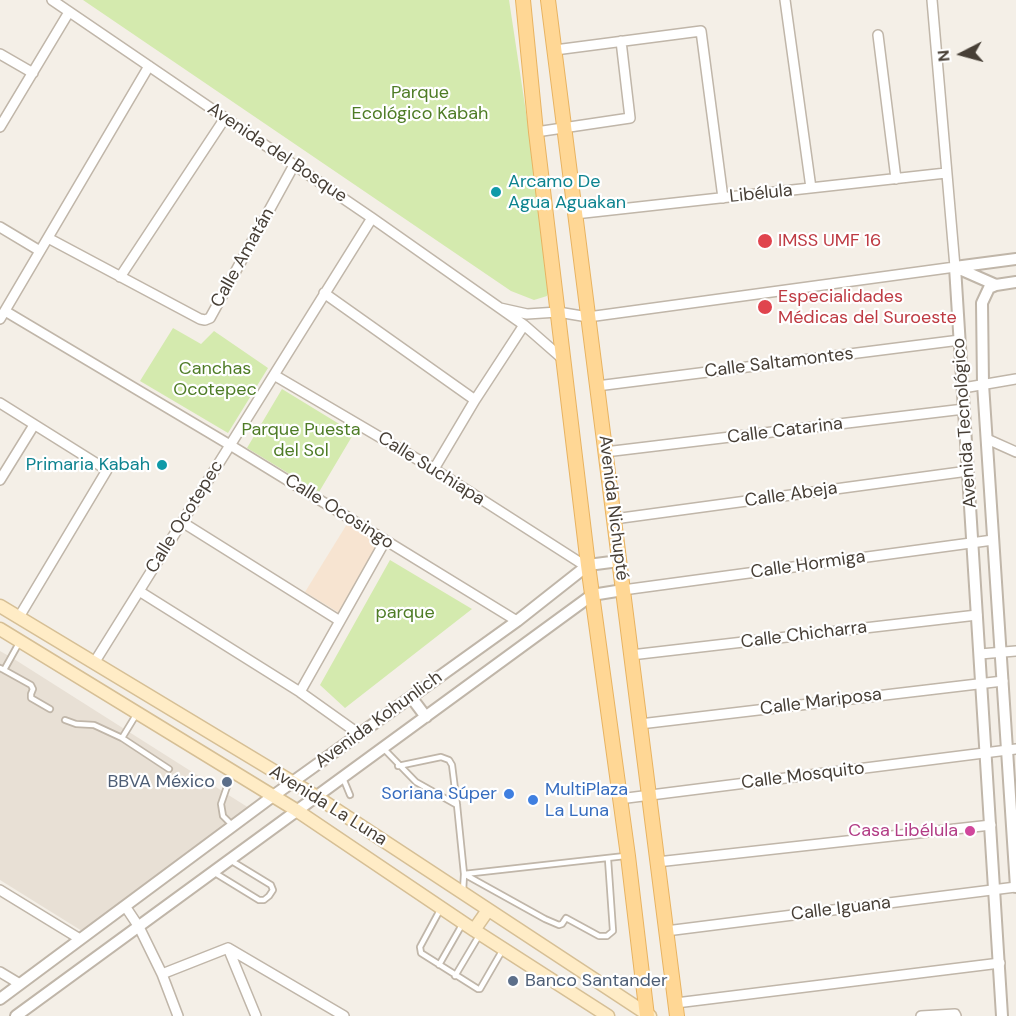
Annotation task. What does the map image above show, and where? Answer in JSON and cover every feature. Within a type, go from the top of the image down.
[{"type":"main road","name":"Avenida Nichupté","points":[[523,0],[536,132],[588,566],[648,1015]]},
{"type":"main road","name":"Avenida Nichupté","points":[[548,0],[677,1009]]},
{"type":"main road","name":"Avenida La Luna","points":[[0,606],[317,797],[350,814],[488,910],[648,1015]]},
{"type":"main road","name":"Avenida La Luna","points":[[0,629],[296,810],[472,929],[608,1016]]},
{"type":"main road","points":[[472,929],[488,910]]},
{"type":"street","name":"Avenida del Bosque","points":[[52,0],[372,218],[524,325],[564,360]]},
{"type":"street","points":[[785,0],[811,188]]},
{"type":"street","points":[[932,0],[955,267]]},
{"type":"street","points":[[0,127],[3,115],[33,73],[69,12]]},
{"type":"street","points":[[555,50],[701,31],[723,198]]},
{"type":"street","points":[[878,35],[896,178]]},
{"type":"street","points":[[536,132],[630,118],[621,41]]},
{"type":"street","points":[[0,54],[33,73]]},
{"type":"street","points":[[2,315],[149,66]]},
{"type":"street","points":[[120,276],[225,118]]},
{"type":"street","name":"Calle Amatán","points":[[48,238],[200,319],[210,318],[294,165]]},
{"type":"street","name":"Libélula","points":[[575,214],[946,173]]},
{"type":"street","name":"Calle Ocotepec","points":[[94,663],[372,218]]},
{"type":"street","points":[[0,227],[40,251]]},
{"type":"street","points":[[955,267],[1016,259]]},
{"type":"street","name":"Avenida del Bosque","points":[[500,308],[527,314],[558,312],[588,317],[955,267]]},
{"type":"street","points":[[955,267],[996,285],[1016,282]]},
{"type":"street","name":"Avenida Tecnológico","points":[[955,267],[1002,1016]]},
{"type":"street","name":"Avenida Tecnológico","points":[[996,285],[989,288],[982,303],[983,384],[1003,681],[1012,750],[1016,887]]},
{"type":"street","points":[[324,293],[475,400]]},
{"type":"street","name":"Calle Ocosingo","points":[[2,315],[230,445],[517,621]]},
{"type":"street","points":[[434,469],[475,400],[524,325]]},
{"type":"street","name":"Calle Saltamontes","points":[[597,386],[960,340]]},
{"type":"street","name":"Calle Suchiapa","points":[[274,375],[434,469],[588,566]]},
{"type":"street","points":[[963,388],[1016,379]]},
{"type":"street","points":[[0,403],[107,470],[19,617]]},
{"type":"street","name":"Calle Catarina","points":[[605,452],[964,409]]},
{"type":"street","points":[[0,480],[34,424]]},
{"type":"street","points":[[987,439],[1016,452]]},
{"type":"street","name":"Calle Abeja","points":[[614,519],[968,471]]},
{"type":"street","points":[[182,522],[340,621]]},
{"type":"street","name":"Calle Hormiga","points":[[623,590],[993,540]]},
{"type":"street","points":[[300,692],[385,541]]},
{"type":"street","name":"Avenida Kohunlich","points":[[0,999],[292,782],[517,621],[588,566],[619,561]]},
{"type":"street","name":"Avenida Kohunlich","points":[[16,1016],[592,595],[623,590]]},
{"type":"street","points":[[139,591],[300,692],[359,734]]},
{"type":"street","name":"Calle Chicharra","points":[[631,655],[978,615]]},
{"type":"street","points":[[980,654],[1016,651]]},
{"type":"street","name":"Calle Mariposa","points":[[640,724],[1003,681]]},
{"type":"street","points":[[411,697],[426,717]]},
{"type":"street","name":"Calle Mosquito","points":[[619,799],[1012,750]]},
{"type":"street","points":[[657,862],[991,825]]},
{"type":"street","name":"Calle Iguana","points":[[666,931],[1016,887]]},
{"type":"street","points":[[0,890],[80,939]]},
{"type":"street","points":[[125,906],[139,927],[162,974],[178,1016]]},
{"type":"street","points":[[162,974],[228,948]]},
{"type":"street","points":[[228,948],[256,1016]]},
{"type":"street","points":[[228,948],[344,1016]]},
{"type":"street","points":[[677,1009],[1000,963]]},
{"type":"street","points":[[0,972],[20,984]]},
{"type":"street","points":[[921,1016],[955,1014],[956,1016]]},
{"type":"lane","points":[[20,641],[2,669],[31,685],[32,698],[50,709]]},
{"type":"lane","points":[[122,738],[137,713]]},
{"type":"lane","points":[[65,720],[76,724],[94,725],[122,738],[170,769]]},
{"type":"lane","points":[[384,749],[416,782],[458,805]]},
{"type":"lane","points":[[398,766],[446,757],[452,765],[464,874],[463,893]]},
{"type":"lane","points":[[232,771],[221,804],[223,816],[234,825]]},
{"type":"lane","points":[[343,778],[350,795]]},
{"type":"lane","points":[[464,874],[628,856]]},
{"type":"lane","points":[[464,874],[558,925],[562,924],[566,918],[599,936],[607,936],[613,931],[614,918],[609,859]]},
{"type":"lane","points":[[212,872],[259,900],[264,900],[269,896],[273,890],[271,885],[229,860]]},
{"type":"lane","points":[[441,908],[420,950],[421,953],[455,976],[476,989],[480,989],[504,949]]},
{"type":"lane","points":[[439,965],[472,929]]},
{"type":"lane","points":[[455,976],[472,929]]},
{"type":"shaded area","points":[[347,524],[379,544],[341,614],[305,592]]},
{"type":"shaded area","points":[[0,651],[249,808],[82,931],[0,880]]},
{"type":"green space","name":"Parque Ecológico Kabah","points":[[83,0],[509,0],[549,264],[550,286],[547,296],[534,300],[511,291]]},
{"type":"green space","name":"Canchas Ocotepec","points":[[173,328],[201,344],[214,331],[268,368],[228,433],[140,381]]},
{"type":"green space","name":"Parque Puesta del Sol","points":[[282,389],[354,433],[319,492],[247,448]]},
{"type":"green space","name":"parque","points":[[390,560],[472,609],[345,708],[320,685]]},
{"type":"place","name":"Arcamo De Agua Aguakan","points":[[496,192]]},
{"type":"place","name":"IMSS UMF 16","points":[[765,241]]},
{"type":"place","name":"Especialidades Médicas del Suroeste","points":[[765,307]]},
{"type":"place","name":"Primaria Kabah","points":[[162,465]]},
{"type":"place","name":"BBVA México","points":[[227,782]]},
{"type":"place","name":"Soriana Súper","points":[[509,794]]},
{"type":"place","name":"MultiPlaza La Luna","points":[[533,800]]},
{"type":"place","name":"Casa Libélula","points":[[970,831]]},
{"type":"place","name":"Banco Santander","points":[[513,981]]}]
